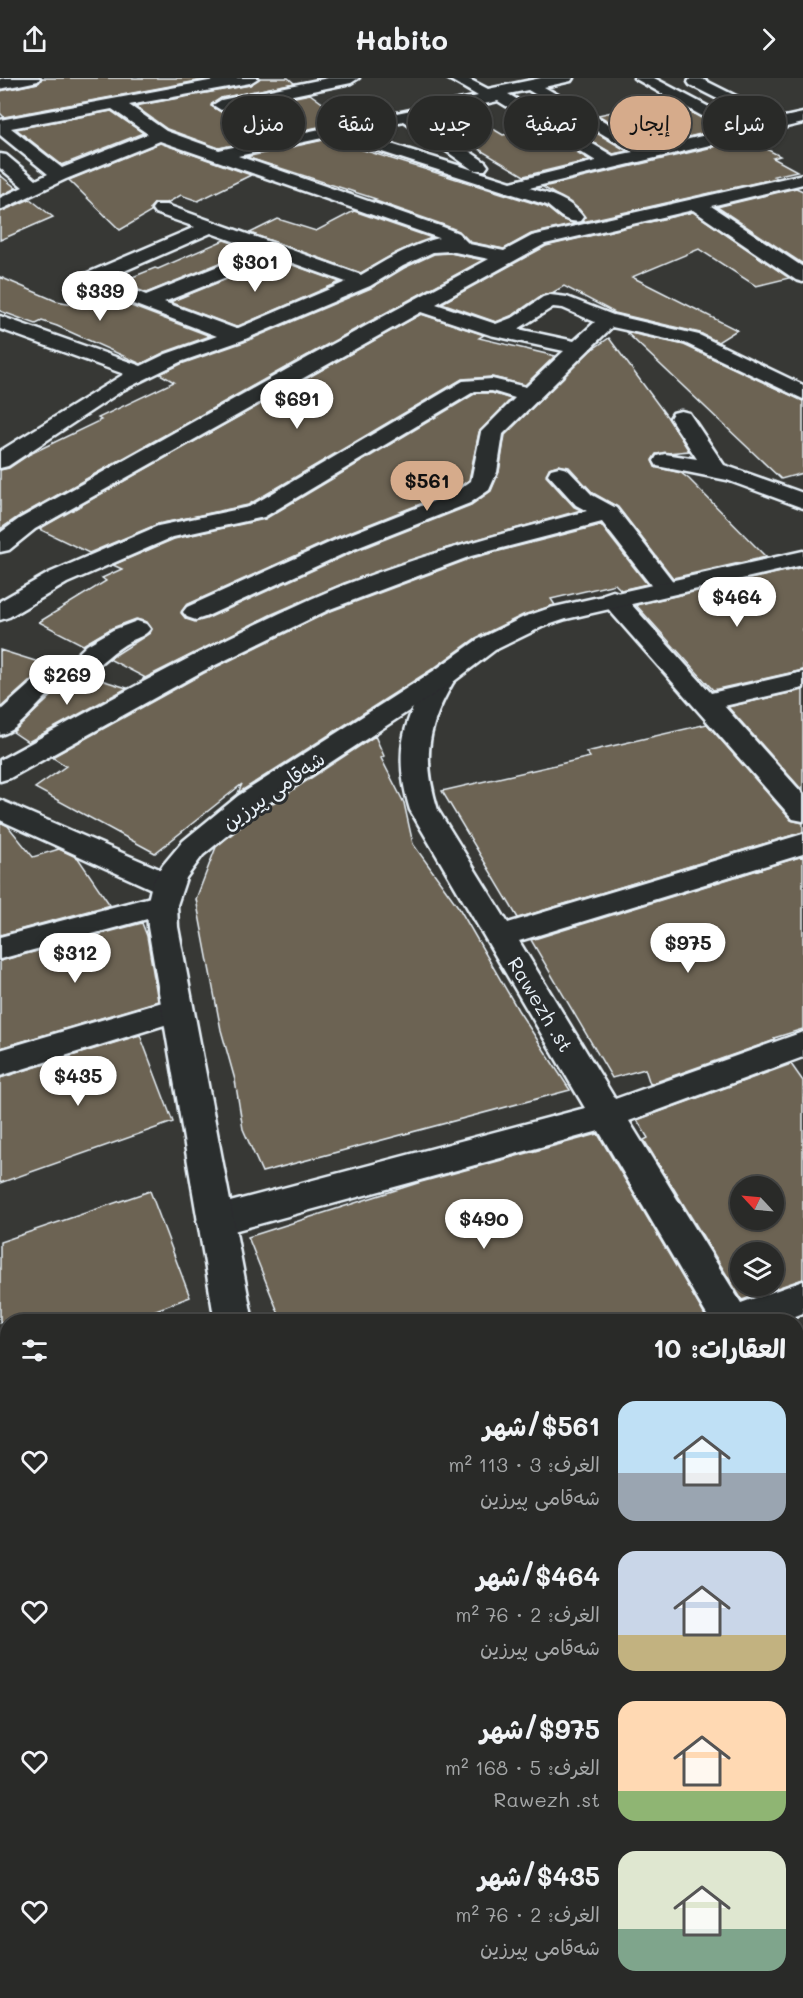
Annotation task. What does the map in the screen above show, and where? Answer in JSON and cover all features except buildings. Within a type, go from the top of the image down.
[{"type":"street","points":[[0,84],[33,78]]},
{"type":"street","points":[[0,126],[250,78]]},
{"type":"street","points":[[201,109],[351,78]]},
{"type":"street","points":[[455,78],[493,95],[610,162]]},
{"type":"street","points":[[396,118],[565,78]]},
{"type":"street","points":[[642,78],[703,111]]},
{"type":"street","points":[[689,78],[724,96]]},
{"type":"street","points":[[530,85],[648,153]]},
{"type":"street","points":[[116,104],[143,120],[160,135],[437,231],[451,237],[464,247]]},
{"type":"street","points":[[143,120],[166,116]]},
{"type":"street","points":[[407,116],[479,165],[494,181]]},
{"type":"street","points":[[786,122],[803,118]]},
{"type":"street","points":[[0,126],[60,175]]},
{"type":"street","points":[[0,205],[60,175],[160,135]]},
{"type":"street","points":[[219,155],[317,135]]},
{"type":"street","points":[[512,187],[703,141]]},
{"type":"street","points":[[395,150],[553,201],[574,217]]},
{"type":"street","points":[[0,159],[35,188]]},
{"type":"street","points":[[0,545],[27,524],[539,240],[801,181]]},
{"type":"street","points":[[697,204],[803,276]]},
{"type":"street","points":[[161,209],[363,282]]},
{"type":"street","points":[[211,227],[92,278],[101,285],[236,336]]},
{"type":"street","points":[[0,461],[116,386],[172,358],[236,336],[363,282],[396,262],[432,246],[464,247],[505,257]]},
{"type":"street","points":[[147,302],[276,250]]},
{"type":"street","points":[[497,331],[521,321],[550,301],[567,303],[608,320],[692,339],[803,393]]},
{"type":"street","points":[[420,305],[497,331],[578,348]]},
{"type":"street","points":[[196,612],[346,544],[462,498],[481,485],[486,471],[492,432],[528,395],[559,370],[578,348],[608,320]]},
{"type":"street","points":[[0,322],[141,374]]},
{"type":"street","points":[[0,612],[58,578],[166,531],[256,512],[470,385],[484,383],[506,387],[528,395]]},
{"type":"street","points":[[681,418],[714,467]]},
{"type":"street","points":[[665,461],[714,467],[750,478],[803,501]]},
{"type":"street","points":[[559,474],[584,500],[608,513],[666,588]]},
{"type":"street","points":[[0,772],[194,665],[321,604],[462,551],[608,513]]},
{"type":"street","name":"شەقامی پیرزین","points":[[165,895],[178,866],[192,848],[248,803],[444,676],[486,645],[559,613],[803,558]]},
{"type":"street","points":[[613,599],[803,812]]},
{"type":"street","points":[[0,727],[24,702],[48,682],[76,670],[96,651],[122,635],[137,629]]},
{"type":"street","name":"Rawezh .st","points":[[444,676],[423,710],[417,728],[413,767],[415,787],[424,810],[728,1314]]},
{"type":"street","points":[[706,702],[803,680]]},
{"type":"street","points":[[0,809],[165,895]]},
{"type":"street","points":[[500,936],[803,843]]},
{"type":"street","points":[[0,948],[165,895]]},
{"type":"street","points":[[165,895],[163,927],[176,1010],[232,1314]]},
{"type":"street","points":[[0,1063],[176,1010]]},
{"type":"street","points":[[215,1221],[608,1114],[803,1044]]},
{"type":"street","points":[[756,1314],[803,1298]]}]
